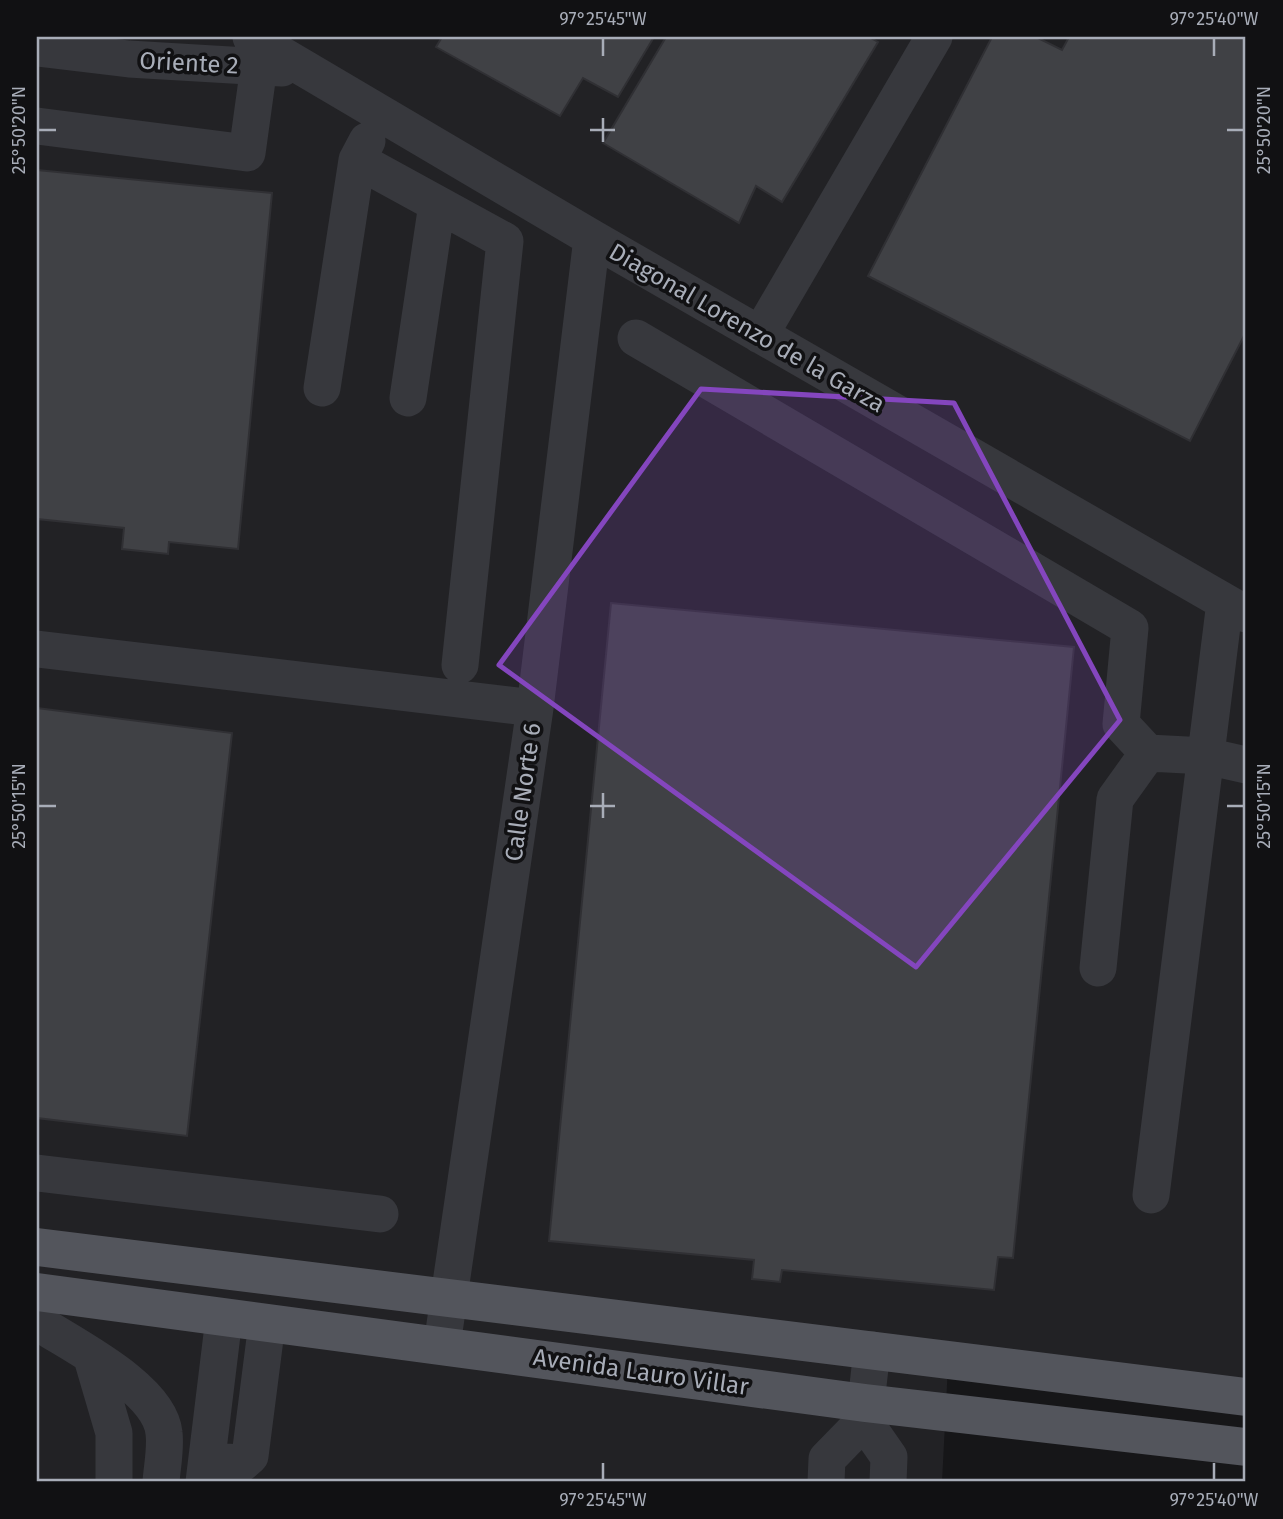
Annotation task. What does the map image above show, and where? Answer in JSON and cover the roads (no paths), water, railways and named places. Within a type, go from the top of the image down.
[{"type":"main road","name":"Avenida Lauro Villar","points":[[37,1247],[1246,1397]]},
{"type":"main road","name":"Avenida Lauro Villar","points":[[37,1292],[442,1345],[864,1412],[1246,1447]]},
{"type":"street","points":[[760,335],[934,37]]},
{"type":"street","name":"Oriente 2","points":[[37,48],[255,52]]},
{"type":"street","points":[[37,126],[247,153],[255,52]]},
{"type":"street","name":"Diagonal Lorenzo de la Garza","points":[[255,52],[301,69],[1236,608]]},
{"type":"street","points":[[322,388],[357,160],[379,114]]},
{"type":"street","points":[[357,160],[505,241],[460,665]]},
{"type":"street","points":[[408,398],[437,204]]},
{"type":"street","name":"Calle Norte 6","points":[[442,1345],[535,708],[592,239]]},
{"type":"street","points":[[636,338],[1129,628],[1121,724],[1147,753],[1206,756],[1246,765]]},
{"type":"street","points":[[1151,1195],[1206,756],[1236,608]]},
{"type":"street","points":[[37,649],[535,708]]},
{"type":"street","points":[[1098,968],[1115,799],[1147,753]]},
{"type":"street","points":[[37,1173],[380,1214]]},
{"type":"street","points":[[225,1318],[206,1472],[242,1463],[250,1455],[267,1323]]},
{"type":"street","points":[[37,1322],[121,1375],[146,1396],[165,1431],[161,1482]]},
{"type":"street","points":[[826,1482],[827,1459],[864,1412],[872,1350]]},
{"type":"street","points":[[92,1358],[114,1433],[114,1482]]},
{"type":"street","points":[[864,1412],[889,1457],[888,1482]]}]
